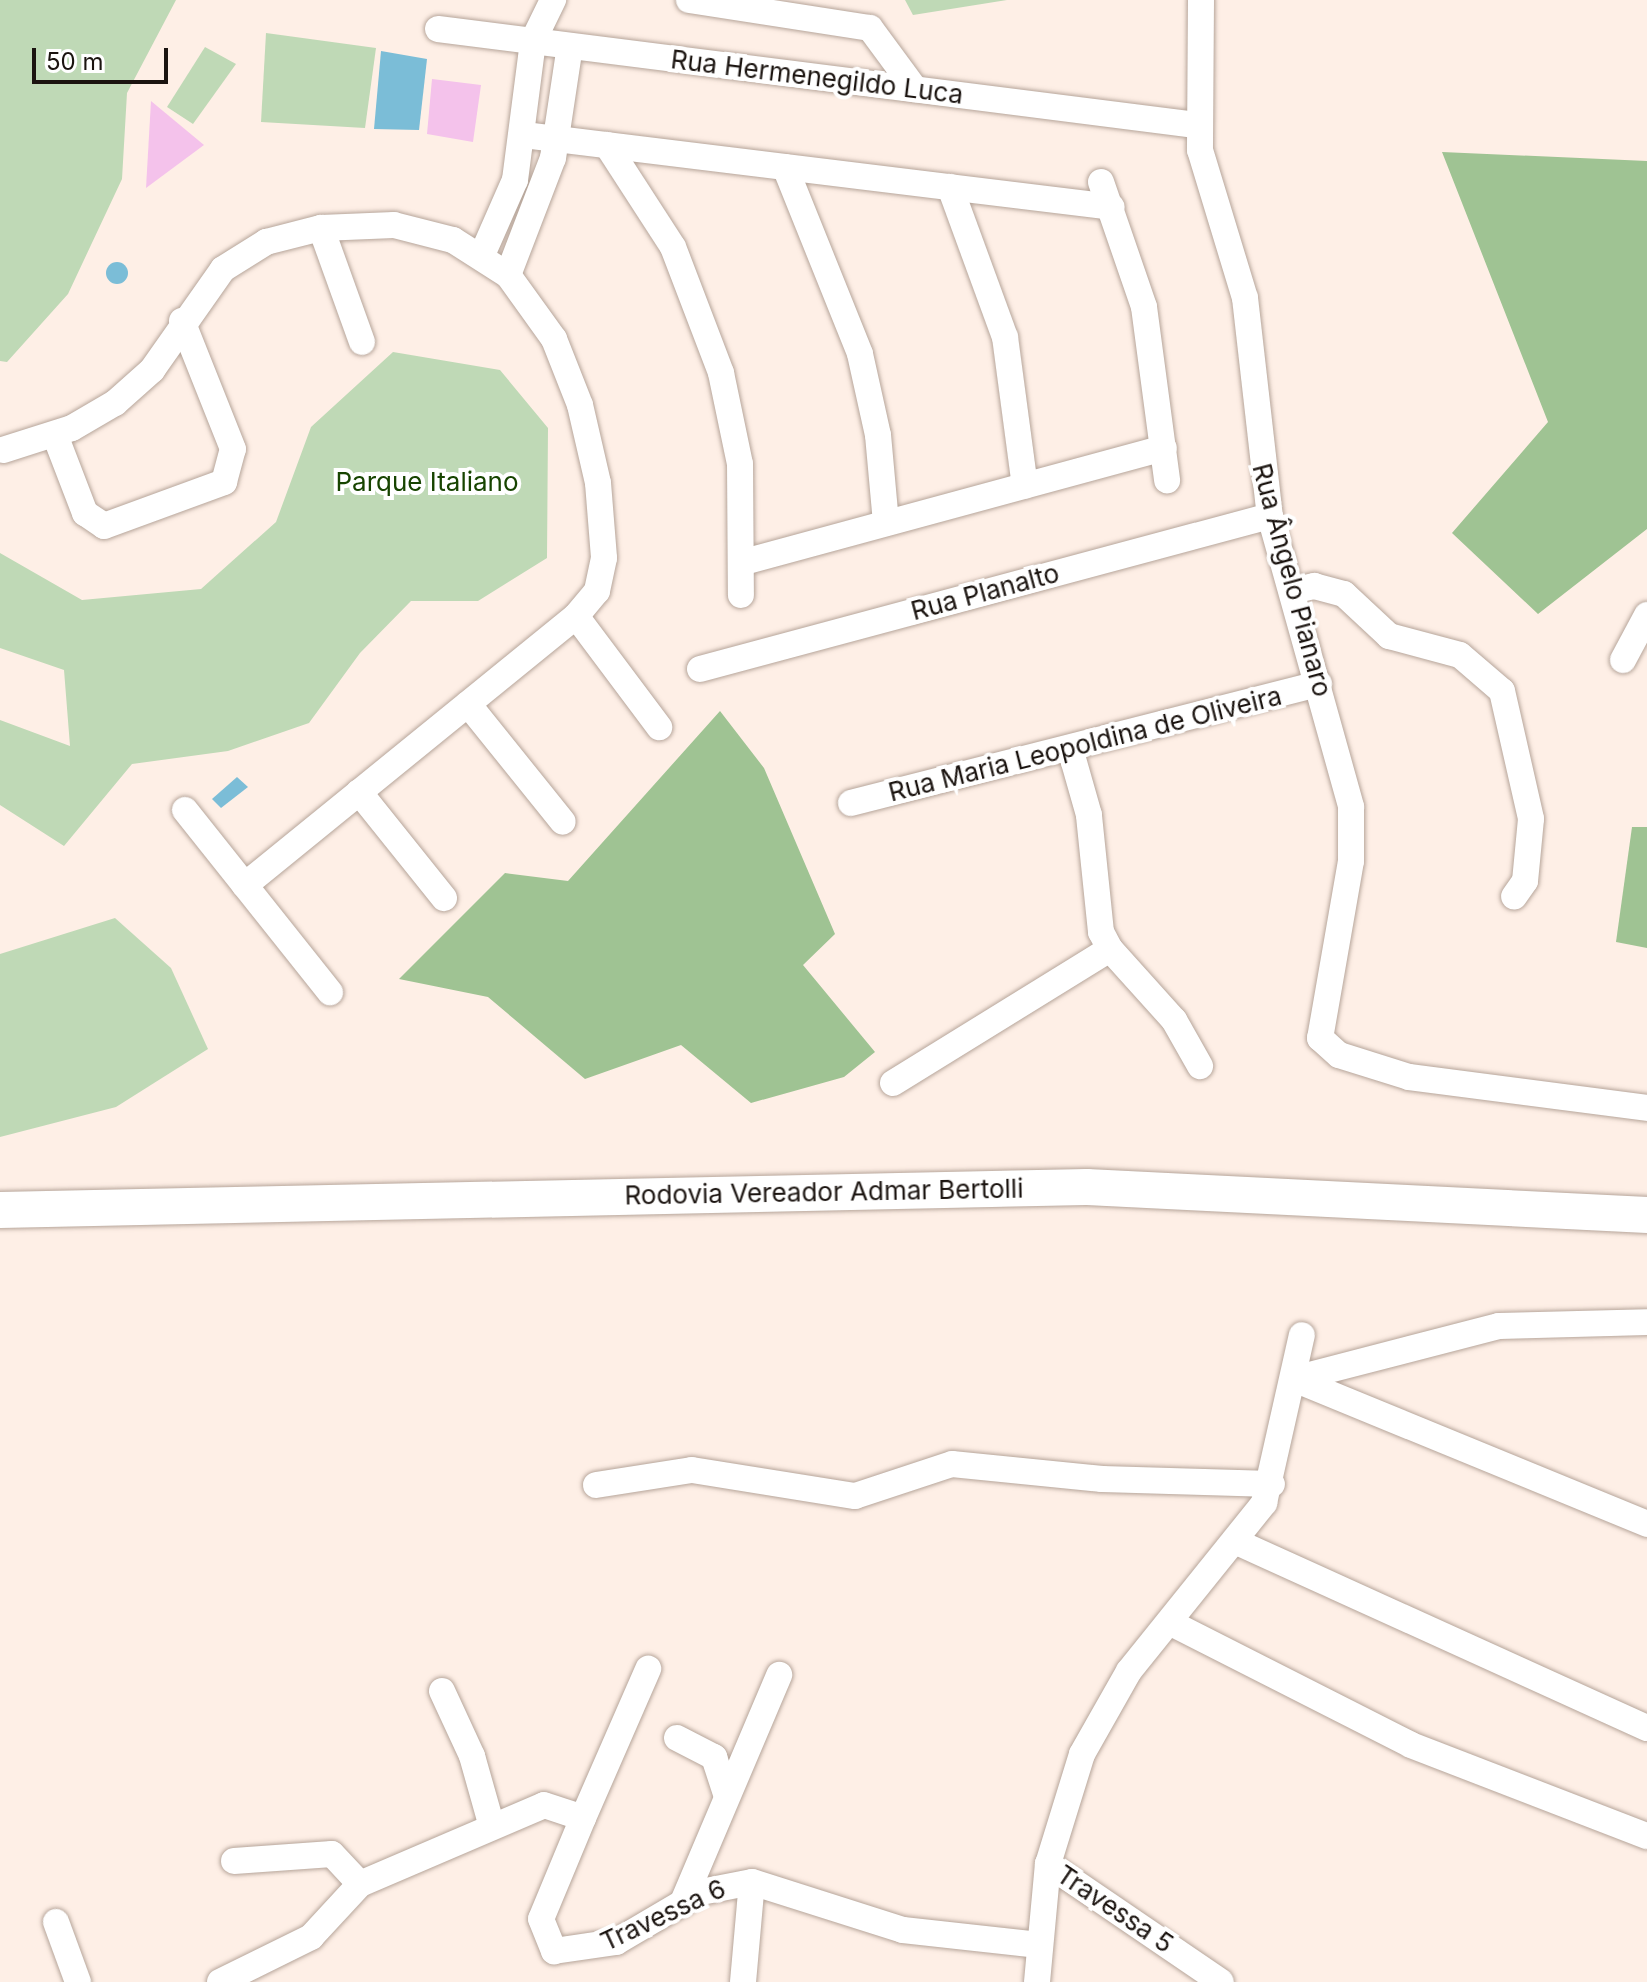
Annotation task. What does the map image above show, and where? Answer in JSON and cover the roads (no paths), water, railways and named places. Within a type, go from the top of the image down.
[{"type":"highway","name":"Rodovia Vereador Admar Bertolli","points":[[0,1210],[1087,1187],[1647,1215]]},
{"type":"street","points":[[482,255],[510,199],[524,135],[533,41],[553,0]]},
{"type":"street","points":[[689,0],[807,8],[880,34],[915,89]]},
{"type":"street","name":"Rua Ângelo Pianaro","points":[[1201,0],[1196,125],[1245,298],[1270,516],[1347,780],[1352,833],[1318,1017],[1329,1048],[1365,1065],[1450,1085],[1647,1108]]},
{"type":"street","name":"Rua Hermenegildo Luca","points":[[438,29],[1196,125]]},
{"type":"street","points":[[508,275],[557,139],[570,46]]},
{"type":"street","points":[[524,135],[1112,207]]},
{"type":"street","points":[[607,145],[673,247],[708,331],[740,464],[744,562],[741,595]]},
{"type":"street","points":[[785,167],[860,354],[878,435],[886,523]]},
{"type":"street","points":[[1101,182],[1144,307],[1167,480]]},
{"type":"street","points":[[950,187],[1005,337],[1025,486]]},
{"type":"street","points":[[3,450],[55,435],[135,387],[205,286],[243,254],[321,228],[394,225],[482,255],[508,275],[554,339],[591,444],[604,558],[597,591],[576,616],[245,885]]},
{"type":"street","points":[[321,228],[362,342]]},
{"type":"street","points":[[55,435],[85,513],[104,526],[224,482],[233,449],[182,321]]},
{"type":"street","points":[[744,562],[1164,448]]},
{"type":"street","name":"Rua Planalto","points":[[700,669],[1270,516]]},
{"type":"street","points":[[1292,591],[1314,586],[1344,594],[1389,636],[1460,655],[1502,691],[1531,819],[1525,881],[1514,897]]},
{"type":"street","points":[[1623,660],[1647,615]]},
{"type":"street","points":[[576,616],[659,727]]},
{"type":"street","name":"Rua Maria Leopoldina de Oliveira","points":[[851,803],[1071,752],[1319,684]]},
{"type":"street","points":[[468,704],[563,822]]},
{"type":"street","points":[[1071,752],[1089,815],[1101,932],[1110,949],[1174,1020],[1200,1066]]},
{"type":"street","points":[[359,792],[444,898]]},
{"type":"street","points":[[185,810],[330,992]]},
{"type":"street","points":[[893,1083],[1110,949]]},
{"type":"street","points":[[1294,1379],[1499,1326],[1647,1322]]},
{"type":"street","points":[[1037,1982],[1048,1864],[1069,1788],[1098,1724],[1169,1622],[1239,1543],[1272,1484],[1302,1335]]},
{"type":"street","points":[[1294,1379],[1647,1524]]},
{"type":"street","points":[[596,1485],[692,1470],[855,1496],[952,1464],[1102,1479],[1272,1484]]},
{"type":"street","points":[[1239,1543],[1647,1728]]},
{"type":"street","points":[[1169,1622],[1411,1745],[1647,1836]]},
{"type":"street","points":[[220,1982],[311,1937],[360,1884],[491,1823],[544,1805],[583,1818],[648,1669]]},
{"type":"street","points":[[682,1904],[779,1675]]},
{"type":"street","points":[[442,1691],[472,1756],[491,1823]]},
{"type":"street","points":[[677,1738],[714,1757],[726,1794]]},
{"type":"street","name":"Travessa 6","points":[[583,1818],[545,1907],[545,1944],[566,1953],[616,1942],[717,1885],[752,1882],[903,1930],[1039,1945]]},
{"type":"street","points":[[234,1861],[332,1854],[360,1884]]},
{"type":"street","name":"Travessa 5","points":[[1048,1864],[1221,1982]]},
{"type":"street","points":[[743,1982],[752,1882]]},
{"type":"street","points":[[56,1922],[78,1982]]},
{"type":"water","points":[[381,51],[427,59],[419,130],[374,129]]},
{"type":"water","points":[[117,262],[125,265],[128,273],[125,281],[117,284],[109,281],[106,273],[109,265]]},
{"type":"water","points":[[237,777],[248,787],[221,808],[212,799]]},
{"type":"park label","name":"Parque Italiano","points":[[427,482]]}]
